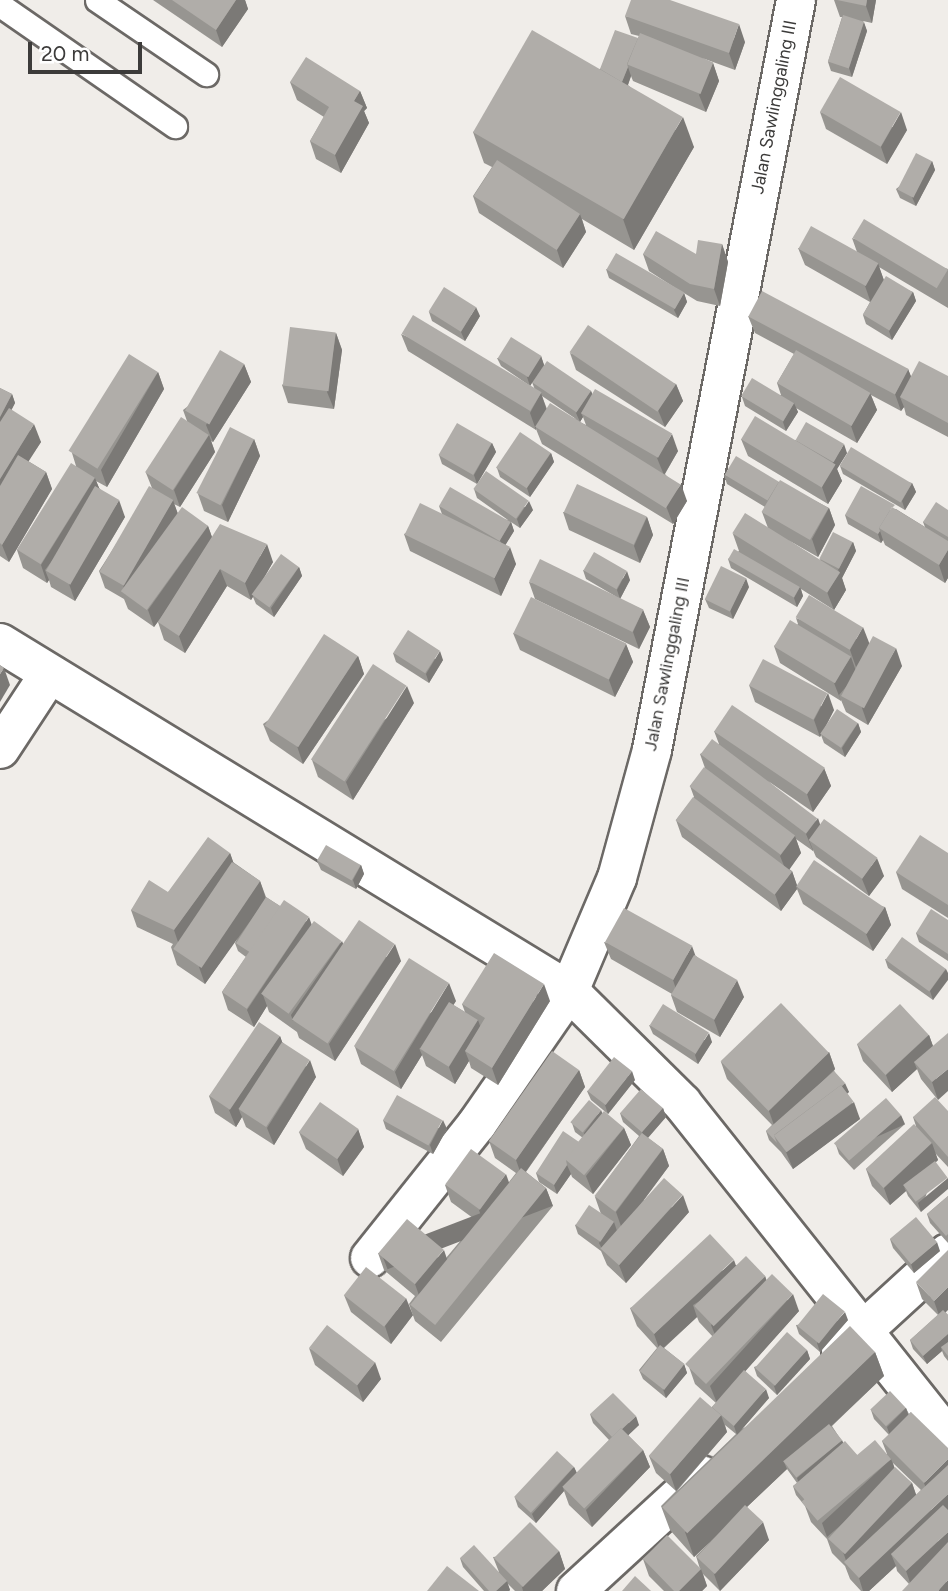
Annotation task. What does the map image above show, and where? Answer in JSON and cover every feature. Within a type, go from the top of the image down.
[{"type":"street","name":"Jalan Sawlinggaling III","points":[[370,1258],[477,1124],[569,991],[617,878],[652,750],[796,0]]},
{"type":"street","points":[[0,643],[48,676],[569,991],[682,1103],[860,1334],[948,1438]]},
{"type":"street","points":[[0,749],[48,676]]},
{"type":"street","points":[[809,1379],[948,1253]]},
{"type":"street","points":[[576,1591],[727,1451]]},
{"type":"lane","points":[[97,0],[206,74]]},
{"type":"lane","points":[[0,5],[174,126]]},
{"type":"building","points":[[172,0],[236,0],[216,30]]},
{"type":"building","points":[[631,0],[670,0],[739,24],[729,53],[625,16]]},
{"type":"building","points":[[837,0],[867,0],[866,6]]},
{"type":"building","points":[[843,15],[864,22],[849,68],[828,62]]},
{"type":"building","points":[[532,30],[683,117],[624,219],[473,132]]},
{"type":"building","points":[[615,30],[638,38],[622,82],[600,69]]},
{"type":"building","points":[[640,33],[713,63],[701,94],[627,65]]},
{"type":"building","points":[[306,57],[360,91],[354,101],[363,106],[335,155],[310,141],[329,107],[290,82]]},
{"type":"building","points":[[840,77],[901,112],[881,147],[820,112]]},
{"type":"building","points":[[916,153],[932,161],[913,198],[897,190]]},
{"type":"building","points":[[497,160],[580,214],[557,250],[474,196]]},
{"type":"building","points":[[864,219],[948,269],[937,288],[853,238]]},
{"type":"building","points":[[811,226],[878,263],[866,286],[798,249]]},
{"type":"building","points":[[656,231],[696,254],[698,240],[722,244],[714,289],[690,284],[643,254]]},
{"type":"building","points":[[616,253],[684,292],[675,309],[606,269]]},
{"type":"building","points":[[886,276],[913,292],[889,331],[863,315]]},
{"type":"building","points":[[444,287],[476,307],[461,332],[429,312]]},
{"type":"building","points":[[762,291],[909,369],[895,395],[748,317]]},
{"type":"building","points":[[413,315],[542,392],[530,411],[402,334]]},
{"type":"building","points":[[588,325],[676,384],[657,412],[570,352]]},
{"type":"building","points":[[290,327],[336,333],[328,391],[283,386]]},
{"type":"building","points":[[511,337],[542,356],[528,377],[498,358]]},
{"type":"building","points":[[220,350],[244,364],[209,425],[185,411]]},
{"type":"building","points":[[796,350],[870,393],[851,426],[777,383]]},
{"type":"building","points":[[129,354],[158,372],[97,469],[69,451]]},
{"type":"building","points":[[547,361],[591,391],[576,412],[532,383]]},
{"type":"building","points":[[919,361],[948,376],[948,423],[900,397]]},
{"type":"building","points":[[752,378],[794,403],[783,421],[741,396]]},
{"type":"building","points":[[0,388],[12,394],[0,417]]},
{"type":"building","points":[[595,389],[672,434],[658,458],[581,413]]},
{"type":"building","points":[[550,403],[681,485],[666,508],[535,427]]},
{"type":"building","points":[[9,408],[34,424],[0,479],[0,422]]},
{"type":"building","points":[[755,416],[836,464],[822,488],[741,439]]},
{"type":"building","points":[[181,417],[209,435],[173,490],[145,472]]},
{"type":"building","points":[[806,422],[844,444],[834,462],[796,440]]},
{"type":"building","points":[[457,423],[492,443],[473,475],[438,455]]},
{"type":"building","points":[[230,427],[254,439],[220,505],[196,493]]},
{"type":"building","points":[[520,432],[551,453],[527,488],[496,468]]},
{"type":"building","points":[[851,447],[912,484],[901,502],[840,466]]},
{"type":"building","points":[[18,455],[46,472],[2,545],[0,486]]},
{"type":"building","points":[[736,456],[779,482],[768,501],[725,475]]},
{"type":"building","points":[[71,463],[95,478],[41,564],[17,550]]},
{"type":"building","points":[[486,471],[529,501],[516,519],[473,489]]},
{"type":"building","points":[[780,480],[828,508],[810,540],[762,512]]},
{"type":"building","points":[[577,484],[647,517],[634,545],[564,512]]},
{"type":"building","points":[[95,486],[119,500],[70,585],[46,571]]},
{"type":"building","points":[[149,486],[173,500],[124,586],[100,572]]},
{"type":"building","points":[[861,486],[895,505],[879,528],[878,534],[845,515]]},
{"type":"building","points":[[450,487],[511,522],[500,541],[439,506]]},
{"type":"building","points":[[936,502],[948,510],[948,537],[923,522]]},
{"type":"building","points":[[420,503],[510,547],[495,578],[405,534]]},
{"type":"building","points":[[182,507],[208,526],[147,610],[121,591]]},
{"type":"building","points":[[892,507],[948,541],[948,550],[939,565],[879,528]]},
{"type":"building","points":[[745,513],[840,572],[827,593],[732,533]]},
{"type":"building","points":[[220,524],[267,544],[245,583],[220,569],[179,636],[158,622]]},
{"type":"building","points":[[833,532],[853,542],[839,569],[819,559]]},
{"type":"building","points":[[734,549],[800,587],[794,597],[728,559]]},
{"type":"building","points":[[594,552],[627,571],[616,589],[584,570]]},
{"type":"building","points":[[281,554],[299,567],[269,607],[252,594]]},
{"type":"building","points":[[540,559],[643,609],[632,632],[529,581]]},
{"type":"building","points":[[721,566],[746,578],[730,612],[705,599]]},
{"type":"building","points":[[809,595],[863,627],[850,650],[796,617]]},
{"type":"building","points":[[531,597],[626,643],[609,679],[513,633]]},
{"type":"building","points":[[790,620],[851,657],[835,683],[774,647]]},
{"type":"building","points":[[408,630],[440,651],[425,673],[393,653]]},
{"type":"building","points":[[324,634],[358,656],[298,747],[265,725]]},
{"type":"building","points":[[873,636],[896,648],[864,708],[841,696]]},
{"type":"building","points":[[763,659],[827,693],[813,720],[749,685]]},
{"type":"building","points":[[373,664],[407,686],[344,781],[311,760]]},
{"type":"building","points":[[732,705],[825,768],[807,794],[714,732]]},
{"type":"building","points":[[837,709],[858,723],[841,748],[820,734]]},
{"type":"building","points":[[712,739],[817,818],[806,834],[701,754]]},
{"type":"building","points":[[704,767],[795,836],[781,855],[690,786]]},
{"type":"building","points":[[693,797],[792,872],[775,895],[676,820]]},
{"type":"building","points":[[824,819],[877,858],[862,879],[809,840]]},
{"type":"building","points":[[920,835],[948,853],[948,905],[896,872]]},
{"type":"building","points":[[208,837],[230,853],[174,930],[131,910],[149,880],[168,892]]},
{"type":"building","points":[[326,845],[361,865],[352,881],[317,861]]},
{"type":"building","points":[[814,860],[884,908],[867,934],[796,887]]},
{"type":"building","points":[[232,862],[260,881],[201,968],[173,949]]},
{"type":"building","points":[[266,897],[280,906],[250,952],[236,943]]},
{"type":"building","points":[[284,900],[309,917],[247,1009],[222,992]]},
{"type":"building","points":[[624,908],[692,946],[673,980],[605,942]]},
{"type":"building","points":[[931,909],[948,920],[948,954],[916,933]]},
{"type":"building","points":[[359,920],[395,944],[328,1044],[292,1019]]},
{"type":"building","points":[[314,921],[342,941],[289,1014],[261,994]]},
{"type":"building","points":[[902,937],[946,969],[929,991],[886,960]]},
{"type":"building","points":[[494,953],[544,984],[492,1068],[465,1051],[485,1018],[462,1004]]},
{"type":"building","points":[[694,955],[737,980],[714,1020],[671,995]]},
{"type":"building","points":[[409,958],[449,983],[394,1071],[354,1046]]},
{"type":"building","points":[[449,1002],[478,1020],[449,1067],[420,1049]]},
{"type":"building","points":[[781,1003],[829,1053],[769,1111],[721,1061]]},
{"type":"building","points":[[663,1004],[709,1033],[696,1054],[650,1025]]},
{"type":"building","points":[[900,1004],[929,1035],[885,1075],[857,1044]]},
{"type":"building","points":[[259,1022],[280,1036],[230,1110],[209,1096]]},
{"type":"building","points":[[948,1033],[948,1069],[932,1082],[914,1062]]},
{"type":"building","points":[[282,1042],[310,1060],[266,1127],[238,1109]]},
{"type":"building","points":[[552,1051],[579,1070],[516,1160],[489,1141]]},
{"type":"building","points":[[614,1057],[632,1071],[606,1105],[588,1091]]},
{"type":"building","points":[[834,1071],[845,1083],[774,1135],[777,1143],[766,1131]]},
{"type":"building","points":[[841,1085],[854,1102],[787,1152],[774,1136]]},
{"type":"building","points":[[641,1089],[663,1108],[642,1132],[620,1113]]},
{"type":"building","points":[[397,1095],[442,1120],[428,1146],[383,1120]]},
{"type":"building","points":[[935,1097],[948,1111],[948,1157],[913,1117]]},
{"type":"building","points":[[886,1098],[901,1115],[849,1161],[834,1143]]},
{"type":"building","points":[[589,1100],[601,1110],[583,1132],[570,1122]]},
{"type":"building","points":[[320,1102],[359,1129],[337,1159],[299,1132]]},
{"type":"building","points":[[604,1111],[624,1128],[584,1175],[564,1158]]},
{"type":"building","points":[[914,1124],[932,1143],[883,1188],[866,1169]]},
{"type":"building","points":[[563,1131],[579,1142],[566,1160],[567,1165],[554,1185],[536,1173]]},
{"type":"building","points":[[642,1133],[663,1149],[615,1212],[594,1196]]},
{"type":"building","points":[[471,1149],[506,1174],[480,1210],[445,1185]]},
{"type":"building","points":[[935,1161],[948,1178],[916,1202],[903,1185]]},
{"type":"building","points":[[521,1168],[546,1188],[435,1325],[410,1305]]},
{"type":"building","points":[[664,1178],[683,1195],[619,1265],[600,1249]]},
{"type":"building","points":[[948,1196],[948,1234],[946,1236],[927,1214]]},
{"type":"building","points":[[589,1205],[614,1222],[600,1242],[576,1225]]},
{"type":"building","points":[[916,1217],[937,1242],[911,1264],[890,1239]]},
{"type":"building","points":[[407,1219],[444,1250],[415,1284],[378,1253]]},
{"type":"building","points":[[710,1234],[734,1260],[654,1334],[630,1308]]},
{"type":"building","points":[[948,1250],[948,1287],[934,1301],[916,1282]]},
{"type":"building","points":[[746,1256],[765,1276],[714,1326],[694,1306]]},
{"type":"building","points":[[366,1267],[406,1298],[384,1327],[344,1295]]},
{"type":"building","points":[[772,1274],[793,1294],[706,1384],[685,1364]]},
{"type":"building","points":[[823,1294],[845,1312],[819,1343],[797,1326]]},
{"type":"building","points":[[943,1310],[948,1315],[948,1334],[923,1356],[910,1340]]},
{"type":"building","points":[[327,1325],[375,1363],[357,1385],[309,1348]]},
{"type":"building","points":[[850,1326],[875,1352],[687,1533],[662,1507]]},
{"type":"building","points":[[787,1332],[807,1350],[775,1386],[755,1368]]},
{"type":"building","points":[[948,1342],[948,1356],[941,1347]]},
{"type":"building","points":[[660,1345],[684,1364],[664,1390],[640,1371]]},
{"type":"building","points":[[744,1370],[766,1389],[734,1426],[712,1407]]},
{"type":"building","points":[[890,1391],[906,1408],[886,1426],[870,1409]]},
{"type":"building","points":[[613,1393],[636,1416],[612,1437],[590,1414]]},
{"type":"building","points":[[700,1397],[721,1415],[670,1474],[649,1456]]},
{"type":"building","points":[[911,1412],[948,1448],[948,1459],[924,1483],[882,1441]]},
{"type":"building","points":[[829,1424],[842,1440],[796,1477],[783,1461]]},
{"type":"building","points":[[621,1428],[643,1450],[584,1509],[562,1487]]},
{"type":"building","points":[[875,1440],[891,1459],[818,1521],[801,1502]]},
{"type":"building","points":[[845,1441],[858,1456],[806,1501],[793,1486]]},
{"type":"building","points":[[557,1451],[574,1467],[531,1513],[514,1497]]},
{"type":"building","points":[[948,1465],[948,1494],[859,1578],[844,1562]]},
{"type":"building","points":[[895,1467],[912,1483],[845,1554],[828,1539]]},
{"type":"building","points":[[745,1505],[763,1522],[715,1574],[697,1557]]},
{"type":"building","points":[[943,1505],[948,1510],[948,1532],[906,1571],[891,1554]]},
{"type":"building","points":[[530,1522],[559,1551],[523,1587],[494,1558]]},
{"type":"building","points":[[667,1535],[701,1569],[679,1591],[674,1591],[643,1559]]},
{"type":"building","points":[[948,1542],[948,1580],[938,1591],[902,1591]]},
{"type":"building","points":[[474,1545],[507,1581],[496,1591],[489,1591],[460,1558]]},
{"type":"building","points":[[447,1566],[479,1591],[427,1591]]},
{"type":"building","points":[[635,1576],[651,1591],[622,1591]]}]
